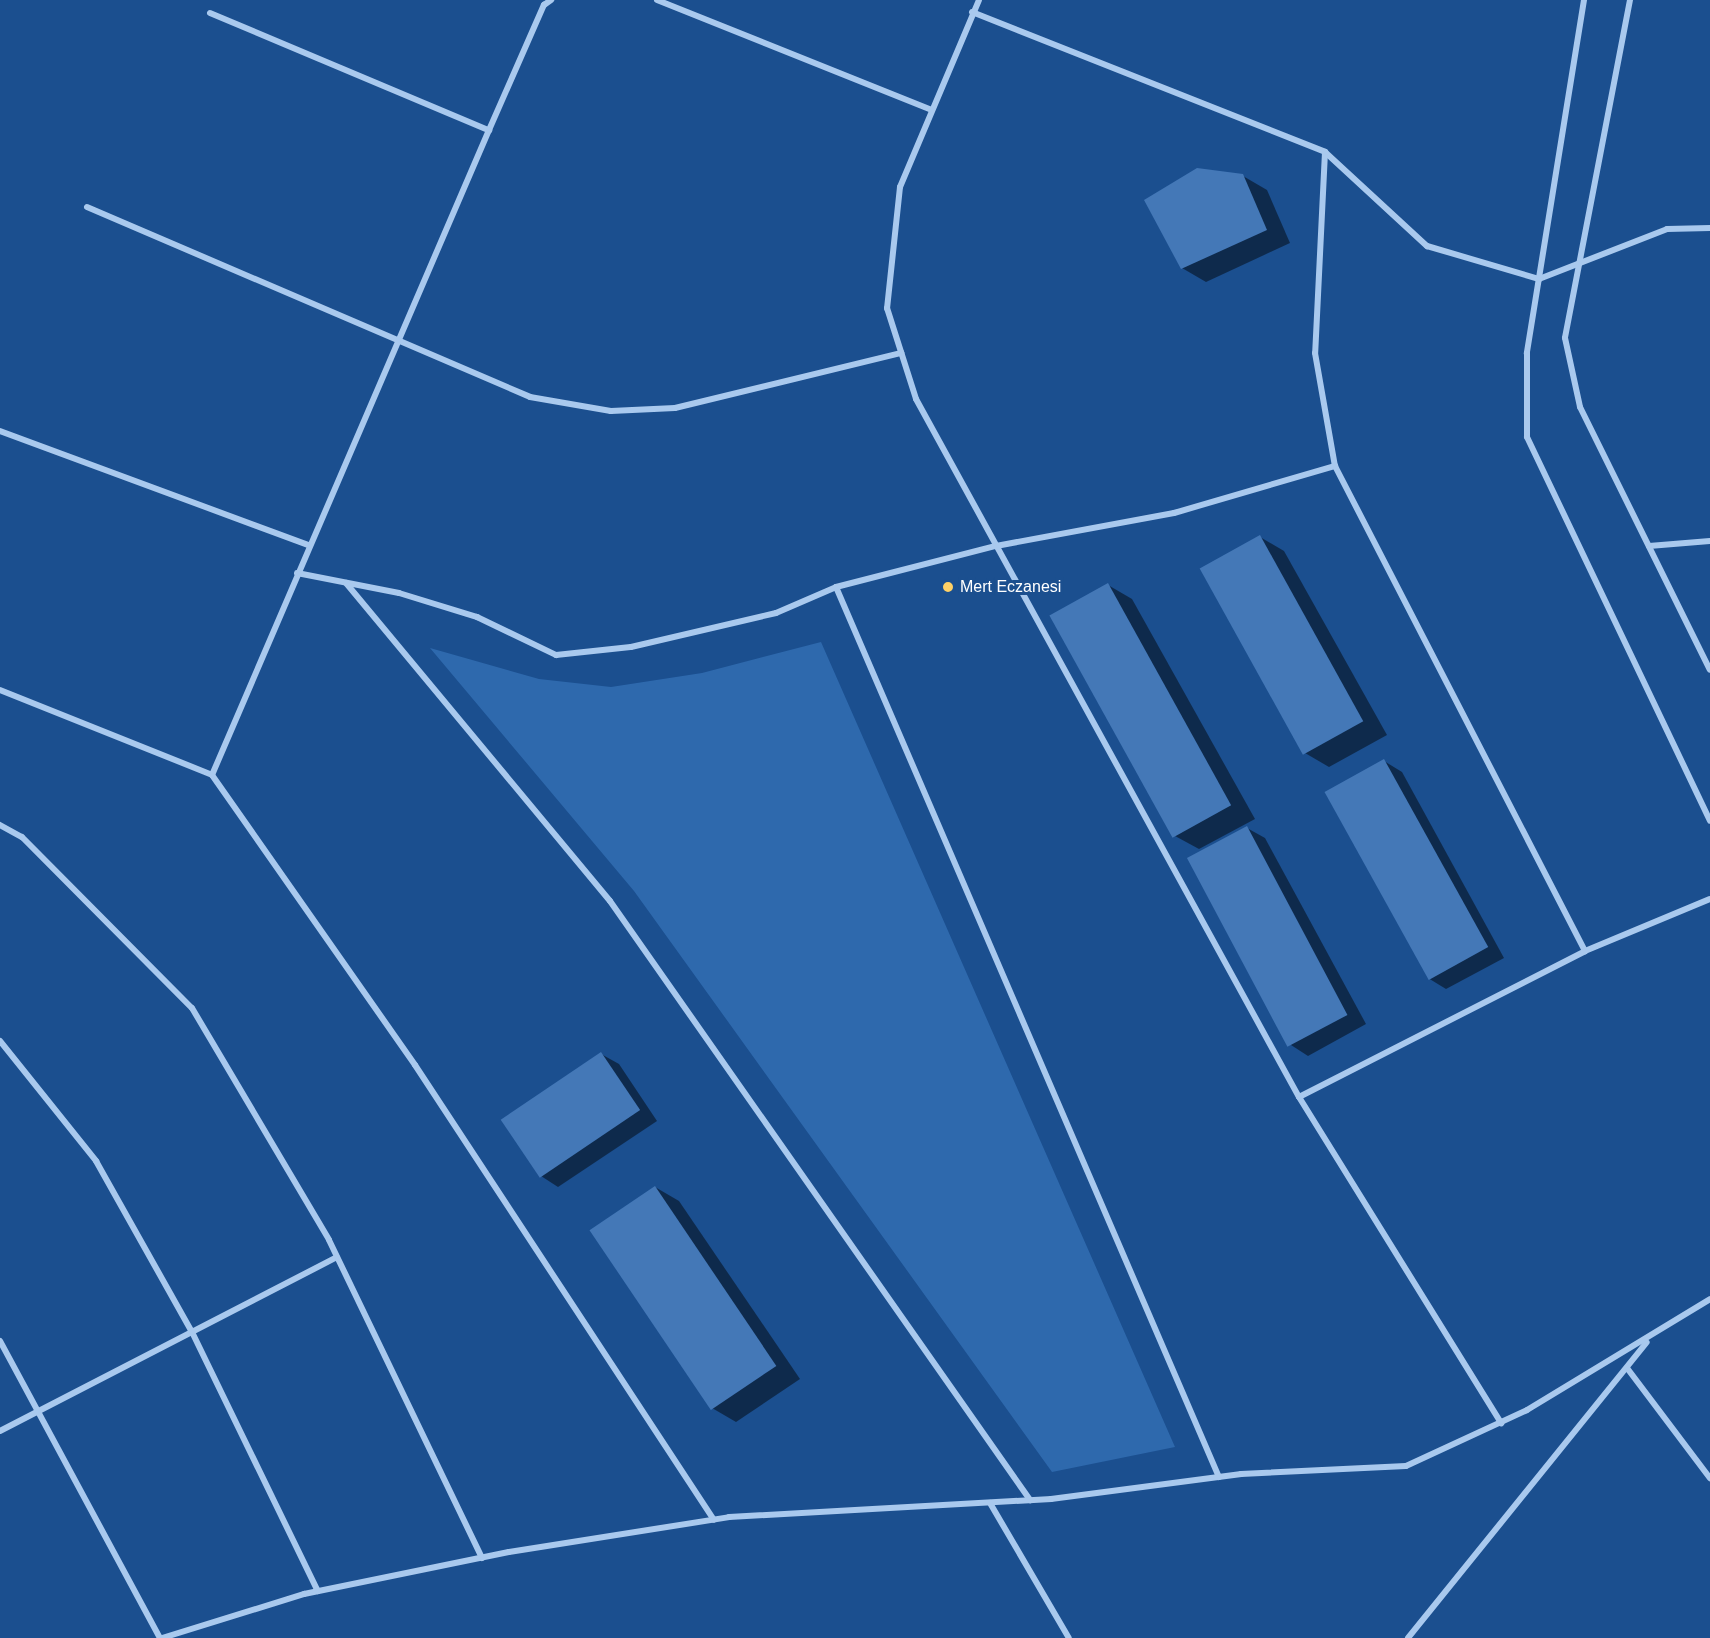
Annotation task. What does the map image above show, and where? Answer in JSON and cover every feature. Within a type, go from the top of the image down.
[{"type":"street","points":[[212,775],[489,130],[544,5],[550,0]]},
{"type":"street","points":[[657,0],[932,110]]},
{"type":"street","points":[[979,0],[972,12],[900,188],[887,308],[916,399],[1299,1097],[1501,1422]]},
{"type":"street","points":[[1584,0],[1527,353],[1527,437],[1710,821]]},
{"type":"street","points":[[1630,0],[1565,338],[1580,407],[1710,670]]},
{"type":"street","points":[[972,12],[1325,152],[1427,246],[1539,279],[1579,266],[1667,229],[1710,228]]},
{"type":"street","points":[[210,13],[489,130]]},
{"type":"street","points":[[1325,152],[1315,353],[1335,465],[1586,951]]},
{"type":"street","points":[[87,207],[397,342],[530,397],[611,411],[675,408],[902,353]]},
{"type":"street","points":[[0,431],[309,545]]},
{"type":"street","points":[[297,573],[399,593],[477,617],[556,655],[631,647],[709,631],[776,613],[836,587],[996,546],[1174,513],[1335,465]]},
{"type":"street","points":[[1649,546],[1710,540]]},
{"type":"street","points":[[346,583],[610,901],[1030,1500]]},
{"type":"street","points":[[836,587],[1219,1477]]},
{"type":"street","points":[[0,690],[212,775],[415,1065],[714,1520]]},
{"type":"street","points":[[0,825],[22,837],[192,1008],[337,1257],[482,1558]]},
{"type":"street","points":[[1299,1097],[1586,951],[1710,899]]},
{"type":"street","points":[[0,1041],[96,1161],[192,1332],[318,1591]]},
{"type":"street","points":[[0,1431],[337,1257]]},
{"type":"street","points":[[0,1341],[161,1638],[318,1591],[482,1558],[714,1520],[1030,1500],[1219,1477],[1406,1466],[1501,1422],[1649,1339],[1710,1299]]},
{"type":"street","points":[[1408,1638],[1649,1339]]},
{"type":"street","points":[[1627,1368],[1710,1478]]},
{"type":"street","points":[[990,1503],[1069,1638]]},
{"type":"shaded area","points":[[821,642],[1175,1447],[1052,1472],[634,891],[430,648],[539,679],[611,687],[702,673]]},
{"type":"building","points":[[1197,168],[1243,174],[1267,230],[1181,269],[1144,200]]},
{"type":"building","points":[[1260,535],[1363,721],[1303,755],[1200,568]]},
{"type":"building","points":[[1108,583],[1231,805],[1173,838],[1049,615]]},
{"type":"building","points":[[1384,759],[1488,947],[1429,980],[1325,792]]},
{"type":"building","points":[[1247,826],[1347,1015],[1287,1047],[1187,858]]},
{"type":"building","points":[[601,1052],[640,1110],[540,1178],[501,1120]]},
{"type":"building","points":[[655,1186],[776,1366],[711,1410],[590,1230]]},
{"type":"place","name":"Mert Eczanesi","points":[[948,587]]}]
